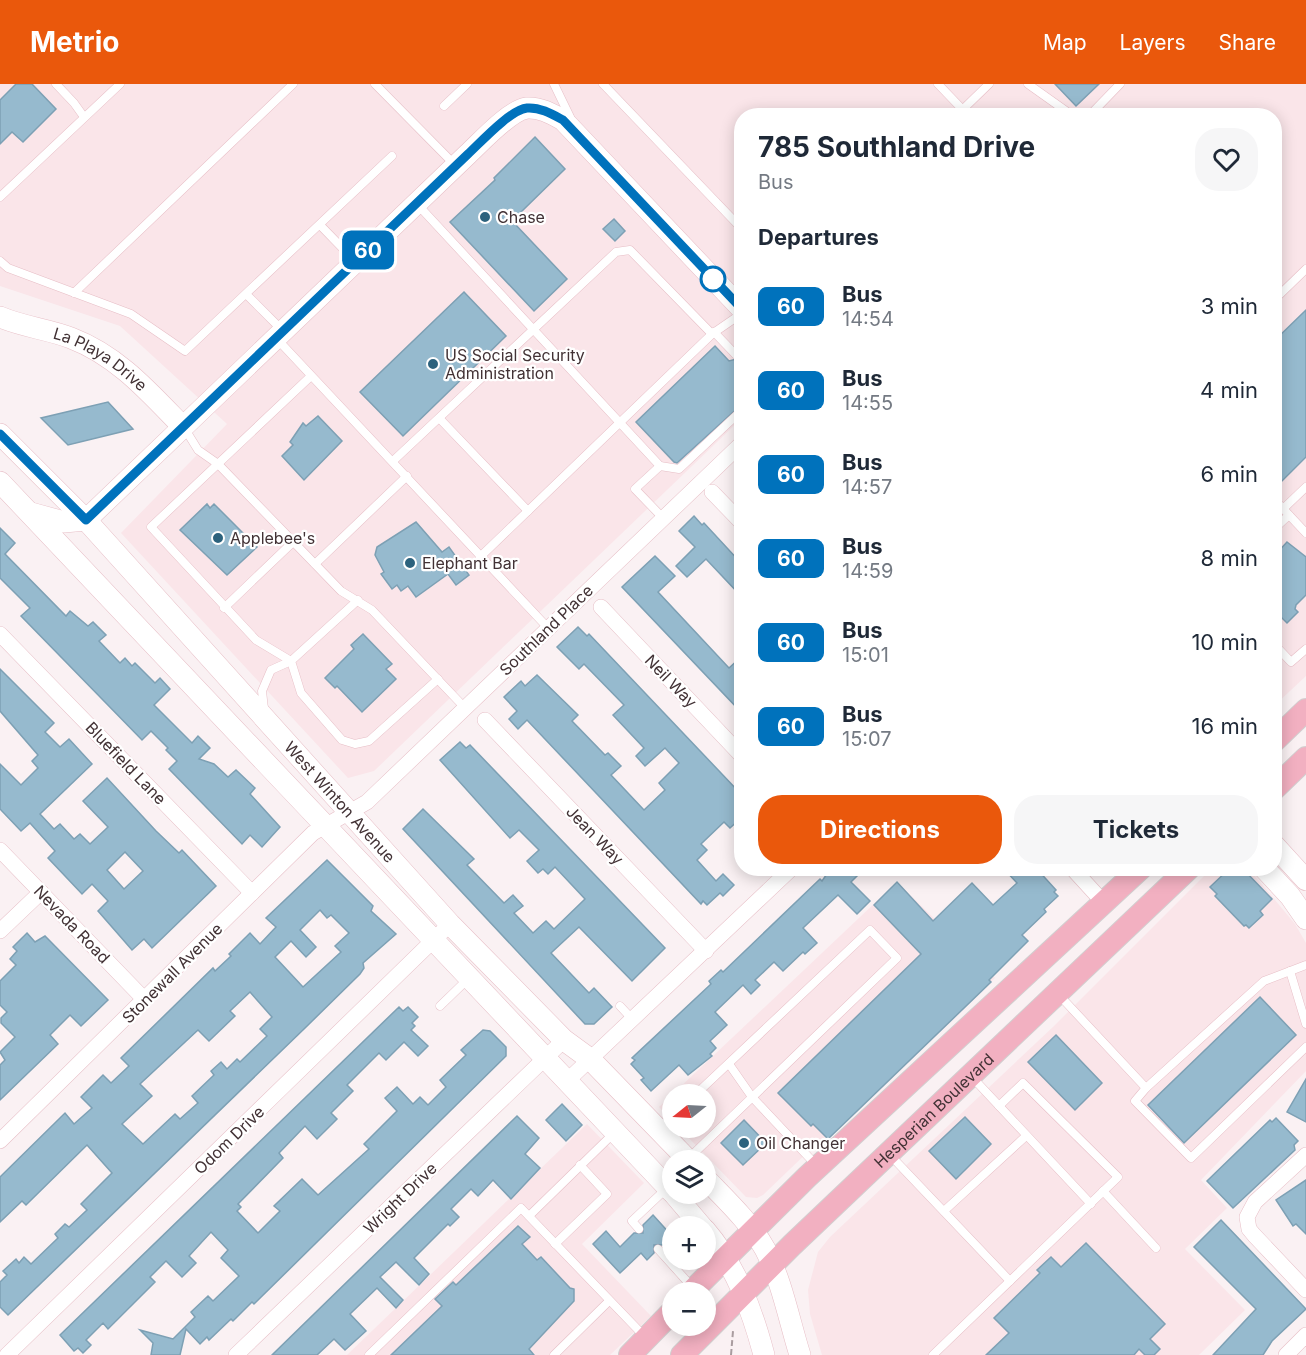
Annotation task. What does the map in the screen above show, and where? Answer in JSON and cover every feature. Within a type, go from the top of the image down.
[{"type":"main road","points":[[28,512],[64,522],[86,520],[455,166],[508,118],[525,108],[543,110],[563,120],[734,301]]},
{"type":"main road","name":"La Playa Drive","points":[[0,317],[60,334],[103,353],[129,372],[183,427]]},
{"type":"main road","name":"West Winton Avenue","points":[[0,434],[86,520],[450,924],[564,1040],[590,1059],[662,1120]]},
{"type":"main road","name":"West Winton Avenue","points":[[0,482],[547,1057],[662,1181]]},
{"type":"main road","points":[[1282,730],[1306,710]]},
{"type":"main road","points":[[1282,781],[1306,758]]},
{"type":"main road","points":[[1282,854],[1306,880]]},
{"type":"main road","points":[[701,1282],[818,1167],[1133,876]]},
{"type":"main road","name":"Hesperian Boulevard","points":[[682,1355],[888,1152],[1180,876]]},
{"type":"main road","points":[[1271,876],[1290,896],[1306,919]]},
{"type":"main road","points":[[716,1190],[753,1232],[772,1265],[800,1355]]},
{"type":"main road","name":"West Winton Avenue","points":[[683,1204],[693,1216]]},
{"type":"main road","name":"West Winton Avenue","points":[[716,1244],[744,1292],[753,1313],[764,1355]]},
{"type":"main road","points":[[630,1355],[662,1322]]},
{"type":"street","name":"Southland Place","points":[[349,812],[367,802],[734,451]]},
{"type":"street","points":[[711,492],[734,515]]},
{"type":"street","name":"Neil Way","points":[[601,607],[734,747]]},
{"type":"street","name":"Bluefield Lane","points":[[0,634],[252,893]]},
{"type":"street","name":"Jean Way","points":[[485,720],[706,951]]},
{"type":"street","name":"Stonewall Avenue","points":[[0,1141],[314,833],[349,812]]},
{"type":"street","name":"Nevada Road","points":[[0,850],[144,999]]},
{"type":"street","points":[[568,1080],[784,876]]},
{"type":"street","points":[[1079,876],[1104,903]]},
{"type":"street","points":[[0,931],[40,892]]},
{"type":"street","name":"Odom Drive","points":[[7,1355],[450,924]]},
{"type":"street","name":"Wright Drive","points":[[236,1355],[564,1040]]},
{"type":"street","points":[[1306,1155],[1255,1202],[1247,1217],[1249,1229],[1306,1290]]},
{"type":"street","points":[[1286,1355],[1306,1335]]},
{"type":"lane","points":[[0,197],[120,84]]},
{"type":"lane","points":[[74,293],[293,84]]},
{"type":"lane","points":[[375,84],[455,166]]},
{"type":"lane","points":[[444,106],[467,84]]},
{"type":"lane","points":[[554,84],[579,135]]},
{"type":"lane","points":[[603,84],[734,221]]},
{"type":"lane","points":[[938,84],[956,108]]},
{"type":"lane","points":[[963,108],[989,84]]},
{"type":"lane","points":[[1028,84],[1062,108]]},
{"type":"lane","points":[[1096,108],[1119,84]]},
{"type":"lane","points":[[57,85],[84,117]]},
{"type":"lane","points":[[0,261],[8,268],[131,314],[185,351],[392,156]]},
{"type":"lane","points":[[416,203],[660,466],[680,469],[734,418]]},
{"type":"lane","points":[[320,225],[355,262]]},
{"type":"lane","points":[[393,461],[616,252],[622,250],[630,250],[734,353]]},
{"type":"lane","points":[[1282,292],[1306,269]]},
{"type":"lane","points":[[247,295],[311,376],[549,629]]},
{"type":"lane","points":[[480,557],[619,421],[713,333],[734,319]]},
{"type":"lane","points":[[311,376],[151,527],[256,640],[291,661],[301,693],[342,740],[355,744],[369,741],[438,679]]},
{"type":"lane","points":[[440,419],[528,511]]},
{"type":"lane","points":[[183,427],[198,450],[218,464],[341,591],[372,610],[465,708]]},
{"type":"lane","points":[[660,466],[635,489],[663,518]]},
{"type":"lane","points":[[315,564],[407,476]]},
{"type":"lane","points":[[1282,518],[1306,487]]},
{"type":"lane","points":[[1282,508],[1306,533]]},
{"type":"lane","points":[[224,608],[293,542]]},
{"type":"lane","points":[[265,717],[262,691],[267,678],[279,664],[291,661],[358,600]]},
{"type":"lane","points":[[1282,652],[1291,662],[1306,649]]},
{"type":"lane","points":[[698,1150],[897,958],[870,930],[707,1084]]},
{"type":"lane","points":[[1306,965],[1264,981],[1146,1088],[1135,1101],[1191,1158],[1306,1047]]},
{"type":"lane","points":[[1290,971],[1306,1024]]},
{"type":"lane","points":[[440,1006],[470,977]]},
{"type":"lane","points":[[1057,992],[1146,1088]]},
{"type":"lane","points":[[620,1006],[633,1020]]},
{"type":"lane","points":[[729,1064],[752,1097],[818,1167]]},
{"type":"lane","points":[[971,1076],[1090,1204]]},
{"type":"lane","points":[[933,1355],[1118,1177],[1023,1083],[999,1106]]},
{"type":"lane","points":[[529,1216],[616,1131]]},
{"type":"lane","points":[[944,1211],[1026,1136]]},
{"type":"lane","points":[[888,1152],[1010,1281]]},
{"type":"lane","points":[[555,1244],[607,1194],[580,1165]]},
{"type":"lane","points":[[1103,1191],[1156,1248]]},
{"type":"lane","points":[[639,1229],[632,1221],[662,1198]]},
{"type":"lane","points":[[369,1355],[521,1208],[646,1338]]},
{"type":"lane","points":[[658,1249],[685,1282]]},
{"type":"lane","points":[[554,1355],[609,1301]]},
{"type":"path","points":[[730,1355],[733,1329]]},
{"type":"shaded area","points":[[0,84],[1306,84],[1306,676],[1282,698],[1282,108],[734,108],[734,426],[374,771],[348,778],[121,533],[227,424],[120,326],[0,286]]},
{"type":"shaded area","points":[[1204,876],[1255,876],[1295,924],[1306,943],[1306,1071],[1201,1180],[1227,1208],[1185,1249],[1245,1310],[1199,1355],[822,1355],[810,1314],[808,1290],[818,1252],[830,1237],[1053,1027]]},
{"type":"shaded area","points":[[897,882],[995,978],[826,1140],[814,1146],[763,1195],[757,1198],[746,1197],[716,1166],[716,1150],[700,1150],[689,1138],[716,1138],[716,1084],[683,1084]]},
{"type":"shaded area","points":[[587,1124],[644,1183],[582,1244],[651,1316],[610,1355],[347,1355]]},
{"type":"building","points":[[16,84],[32,84],[56,109],[23,142],[12,132],[0,144],[0,100]]},
{"type":"building","points":[[1055,84],[1099,84],[1076,106]]},
{"type":"building","points":[[535,137],[565,169],[519,214],[521,216],[514,223],[567,279],[534,311],[450,222],[495,180],[494,178]]},
{"type":"building","points":[[614,219],[625,231],[615,241],[603,229]]},
{"type":"building","name":"US Social Security Administration","points":[[464,292],[506,336],[403,436],[360,392]]},
{"type":"building","points":[[1306,310],[1306,457],[1282,481],[1282,333]]},
{"type":"building","points":[[715,346],[729,361],[734,360],[734,411],[677,463],[636,422]]},
{"type":"building","points":[[108,402],[133,429],[68,445],[41,418]]},
{"type":"building","points":[[318,416],[342,441],[304,480],[282,456],[293,445],[290,442],[303,423],[306,426]]},
{"type":"building","name":"Applebee's","points":[[207,504],[210,508],[214,504],[257,547],[227,575],[180,530]]},
{"type":"building","points":[[694,516],[702,525],[704,523],[734,555],[734,589],[706,559],[687,577],[676,566],[695,547],[679,531]]},
{"type":"building","points":[[416,522],[442,552],[449,547],[469,575],[456,585],[448,574],[416,597],[408,586],[401,591],[397,585],[392,589],[381,574],[384,572],[375,555],[377,547]]},
{"type":"building","points":[[0,528],[15,543],[5,554],[66,616],[70,611],[88,626],[93,622],[106,635],[99,641],[120,663],[125,658],[132,666],[135,663],[155,683],[160,678],[170,689],[154,705],[192,743],[198,736],[210,748],[199,759],[214,764],[228,777],[236,770],[255,788],[250,794],[280,827],[262,847],[250,835],[242,844],[169,769],[177,761],[166,750],[168,748],[151,731],[142,740],[21,616],[30,608],[0,578]]},
{"type":"building","points":[[1287,542],[1306,557],[1306,595],[1296,605],[1295,609],[1298,612],[1287,623],[1282,618],[1282,547]]},
{"type":"building","points":[[655,556],[675,576],[658,592],[729,668],[734,663],[734,705],[622,587]]},
{"type":"building","points":[[578,627],[587,636],[589,634],[734,787],[734,824],[730,828],[724,822],[701,844],[707,850],[697,860],[716,881],[723,874],[734,885],[723,896],[720,893],[707,905],[703,901],[701,904],[527,720],[518,729],[509,719],[517,711],[504,697],[521,681],[525,686],[537,675],[578,715],[572,721],[605,755],[608,753],[621,766],[611,775],[644,810],[665,790],[659,783],[679,763],[665,748],[645,766],[636,756],[644,748],[613,715],[624,705],[584,664],[579,669],[557,647]]},
{"type":"building","points":[[363,634],[392,664],[386,669],[396,679],[362,712],[337,686],[335,688],[325,678],[354,649],[351,645]]},
{"type":"building","points":[[0,669],[54,723],[45,732],[60,747],[69,739],[92,764],[40,814],[54,829],[60,824],[74,839],[80,834],[90,844],[108,827],[83,801],[107,778],[156,831],[179,853],[182,850],[216,886],[152,948],[144,939],[132,950],[98,911],[108,901],[92,884],[82,894],[48,858],[55,851],[30,823],[21,831],[0,809],[0,764],[21,785],[38,768],[32,761],[38,755],[0,711]],"holes":[[[125,852],[143,871],[124,889],[107,870]]]},
{"type":"building","points":[[460,742],[466,748],[470,745],[665,948],[632,981],[579,927],[551,953],[589,993],[594,988],[612,1007],[594,1024],[585,1024],[403,829],[423,809],[474,859],[467,865],[504,903],[513,895],[523,906],[514,913],[533,933],[546,921],[554,929],[585,899],[555,867],[548,874],[543,869],[538,873],[527,861],[539,850],[519,830],[510,838],[440,760]]},
{"type":"building","points":[[327,860],[373,906],[371,911],[396,934],[363,963],[364,968],[360,974],[304,1029],[8,1315],[0,1307],[0,1282],[7,1275],[3,1271],[16,1259],[19,1263],[24,1257],[31,1264],[58,1238],[55,1234],[65,1224],[69,1227],[87,1210],[81,1204],[112,1173],[87,1145],[26,1205],[22,1201],[0,1222],[0,1177],[65,1113],[74,1124],[92,1108],[81,1097],[103,1075],[111,1083],[129,1066],[121,1058],[213,968],[215,971],[231,956],[229,954],[250,933],[260,944],[276,927],[266,918]],"holes":[[[320,910],[327,918],[331,915],[349,933],[335,946],[341,952],[303,987],[275,957],[291,941],[306,957],[316,947],[300,930]],[[250,992],[272,1017],[260,1029],[267,1036],[240,1062],[237,1059],[227,1069],[221,1062],[211,1071],[214,1075],[192,1096],[198,1103],[180,1119],[175,1114],[143,1144],[122,1124],[152,1096],[140,1084],[198,1030],[209,1041],[235,1016],[230,1011]]]},
{"type":"building","points":[[825,876],[857,876],[851,882],[870,901],[857,914],[838,895],[803,928],[817,943],[805,954],[803,952],[783,971],[774,962],[755,980],[760,985],[751,994],[743,985],[715,1012],[727,1025],[710,1041],[716,1048],[710,1054],[712,1056],[688,1075],[679,1065],[651,1091],[641,1080],[644,1078],[631,1064],[635,1060],[632,1058],[711,984],[709,981],[721,970],[723,972],[820,879],[822,881]]},
{"type":"building","points":[[1010,876],[1043,876],[1056,890],[1054,892],[1058,896],[1044,909],[1046,912],[1022,935],[1028,941],[989,980],[991,982],[828,1139],[813,1124],[811,1126],[778,1093],[921,954],[874,905],[897,882],[933,921],[972,883],[993,905],[1017,883]]},
{"type":"building","points":[[1222,876],[1250,876],[1272,899],[1260,911],[1263,915],[1249,928],[1244,926],[1215,896],[1217,894],[1210,887]]},
{"type":"building","points":[[27,933],[35,942],[45,936],[108,1000],[81,1026],[70,1015],[50,1035],[58,1044],[0,1100],[0,1065],[5,1060],[0,1052],[15,1037],[1,1023],[1,1018],[7,1012],[0,1005],[0,981],[16,965],[10,959],[17,951],[13,947]]},
{"type":"building","points":[[1260,997],[1296,1035],[1184,1143],[1148,1105]]},
{"type":"building","points":[[399,1007],[403,1011],[408,1007],[418,1017],[412,1023],[415,1026],[411,1030],[428,1046],[418,1056],[404,1042],[386,1060],[379,1053],[347,1085],[353,1091],[331,1113],[337,1119],[317,1139],[305,1126],[279,1153],[283,1158],[238,1204],[241,1207],[237,1211],[258,1233],[280,1211],[274,1206],[302,1179],[318,1195],[369,1149],[364,1144],[397,1111],[385,1098],[397,1087],[413,1104],[420,1097],[428,1105],[446,1087],[440,1080],[466,1055],[461,1050],[483,1030],[490,1031],[506,1047],[506,1056],[254,1304],[252,1302],[209,1340],[207,1337],[200,1344],[186,1329],[180,1355],[151,1355],[153,1343],[140,1330],[173,1339],[195,1317],[191,1312],[208,1296],[213,1301],[239,1276],[221,1258],[228,1250],[211,1232],[189,1256],[196,1263],[182,1277],[166,1261],[150,1277],[155,1282],[108,1329],[103,1323],[86,1340],[91,1345],[83,1353],[78,1348],[74,1351],[60,1335]]},
{"type":"building","points":[[1056,1035],[1102,1083],[1075,1110],[1028,1062]]},
{"type":"building","points":[[1306,1079],[1306,1122],[1287,1112]]},
{"type":"building","points":[[562,1104],[582,1125],[566,1141],[546,1120]]},
{"type":"building","points":[[517,1116],[539,1138],[525,1154],[540,1168],[511,1199],[493,1180],[478,1196],[471,1189],[451,1209],[459,1217],[450,1226],[448,1224],[414,1258],[429,1274],[419,1285],[396,1262],[380,1277],[403,1300],[396,1308],[377,1288],[350,1314],[366,1331],[345,1350],[334,1339],[317,1355],[272,1355]]},
{"type":"building","points":[[965,1117],[991,1144],[956,1179],[929,1151]]},
{"type":"building","points":[[1276,1118],[1298,1141],[1294,1145],[1295,1150],[1233,1208],[1207,1181],[1270,1120],[1272,1122]]},
{"type":"building","name":"Oil Changer","points":[[744,1120],[766,1143],[743,1165],[721,1143]]},
{"type":"building","points":[[1306,1180],[1306,1234],[1296,1224],[1293,1226],[1276,1200]]},
{"type":"building","points":[[653,1215],[662,1225],[662,1245],[654,1245],[654,1253],[647,1260],[641,1253],[620,1273],[593,1244],[606,1231],[620,1247],[634,1233],[643,1233],[643,1225]]},
{"type":"building","points":[[1221,1220],[1306,1309],[1272,1341],[1263,1355],[1213,1355],[1256,1309],[1194,1247]]},
{"type":"building","points":[[518,1226],[530,1237],[522,1244],[537,1260],[541,1257],[570,1288],[574,1289],[574,1301],[529,1349],[534,1355],[391,1355],[442,1306],[435,1299],[453,1282],[456,1285]]},
{"type":"building","points":[[1086,1243],[1165,1324],[1150,1339],[1160,1349],[1154,1355],[1145,1355],[1139,1349],[1134,1355],[986,1355],[1009,1333],[994,1318],[1040,1273],[1037,1270],[1051,1257],[1061,1267]]},
{"type":"bus line","name":"60","points":[[0,434],[86,520],[468,154],[508,118],[525,108],[543,110],[563,120],[734,301]]},
{"type":"place","name":"Chase","points":[[485,217]]},
{"type":"place","name":"US Social Security Administration","points":[[433,364]]},
{"type":"place","name":"Applebee's","points":[[218,538]]},
{"type":"place","name":"Elephant Bar","points":[[410,563]]},
{"type":"place","name":"Oil Changer","points":[[744,1143]]}]
